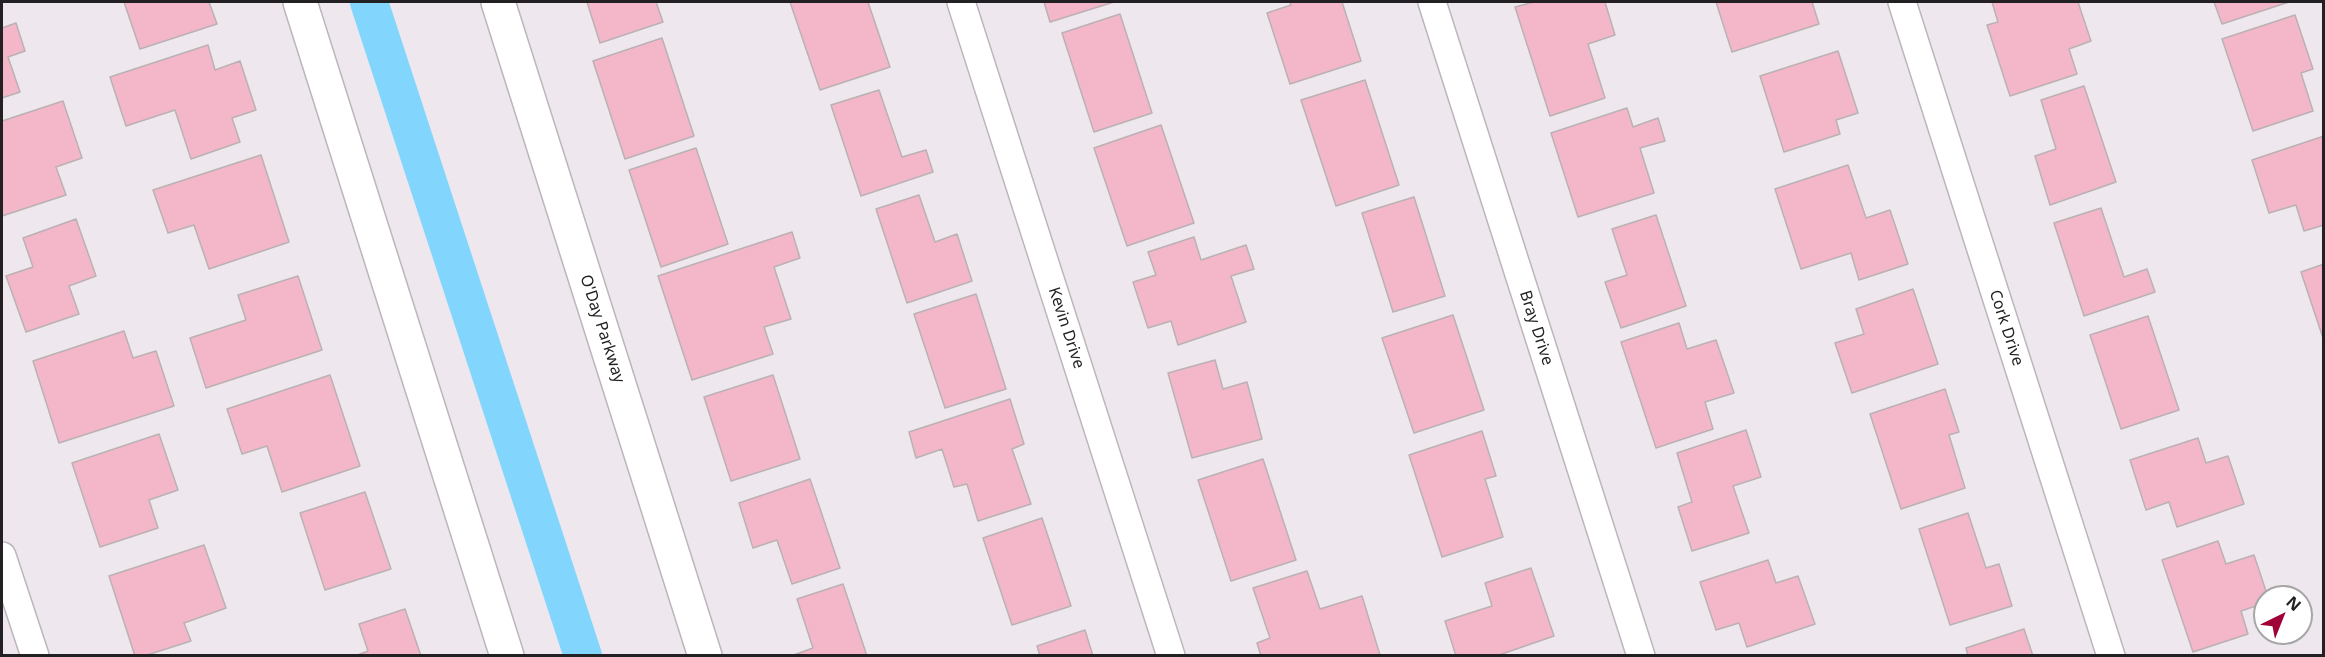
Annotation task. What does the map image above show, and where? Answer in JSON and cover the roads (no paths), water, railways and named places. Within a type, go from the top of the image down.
[{"type":"street","points":[[300,2],[507,656]]},
{"type":"street","name":"O'Day Parkway","points":[[498,2],[705,656]]},
{"type":"street","name":"Kevin Drive","points":[[961,2],[1171,656]]},
{"type":"street","name":"Bray Drive","points":[[1432,2],[1641,656]]},
{"type":"street","name":"Cork Drive","points":[[1902,2],[2110,656]]},
{"type":"street","points":[[2,556],[35,656]]},
{"type":"waterway","points":[[369,2],[583,656]]}]
